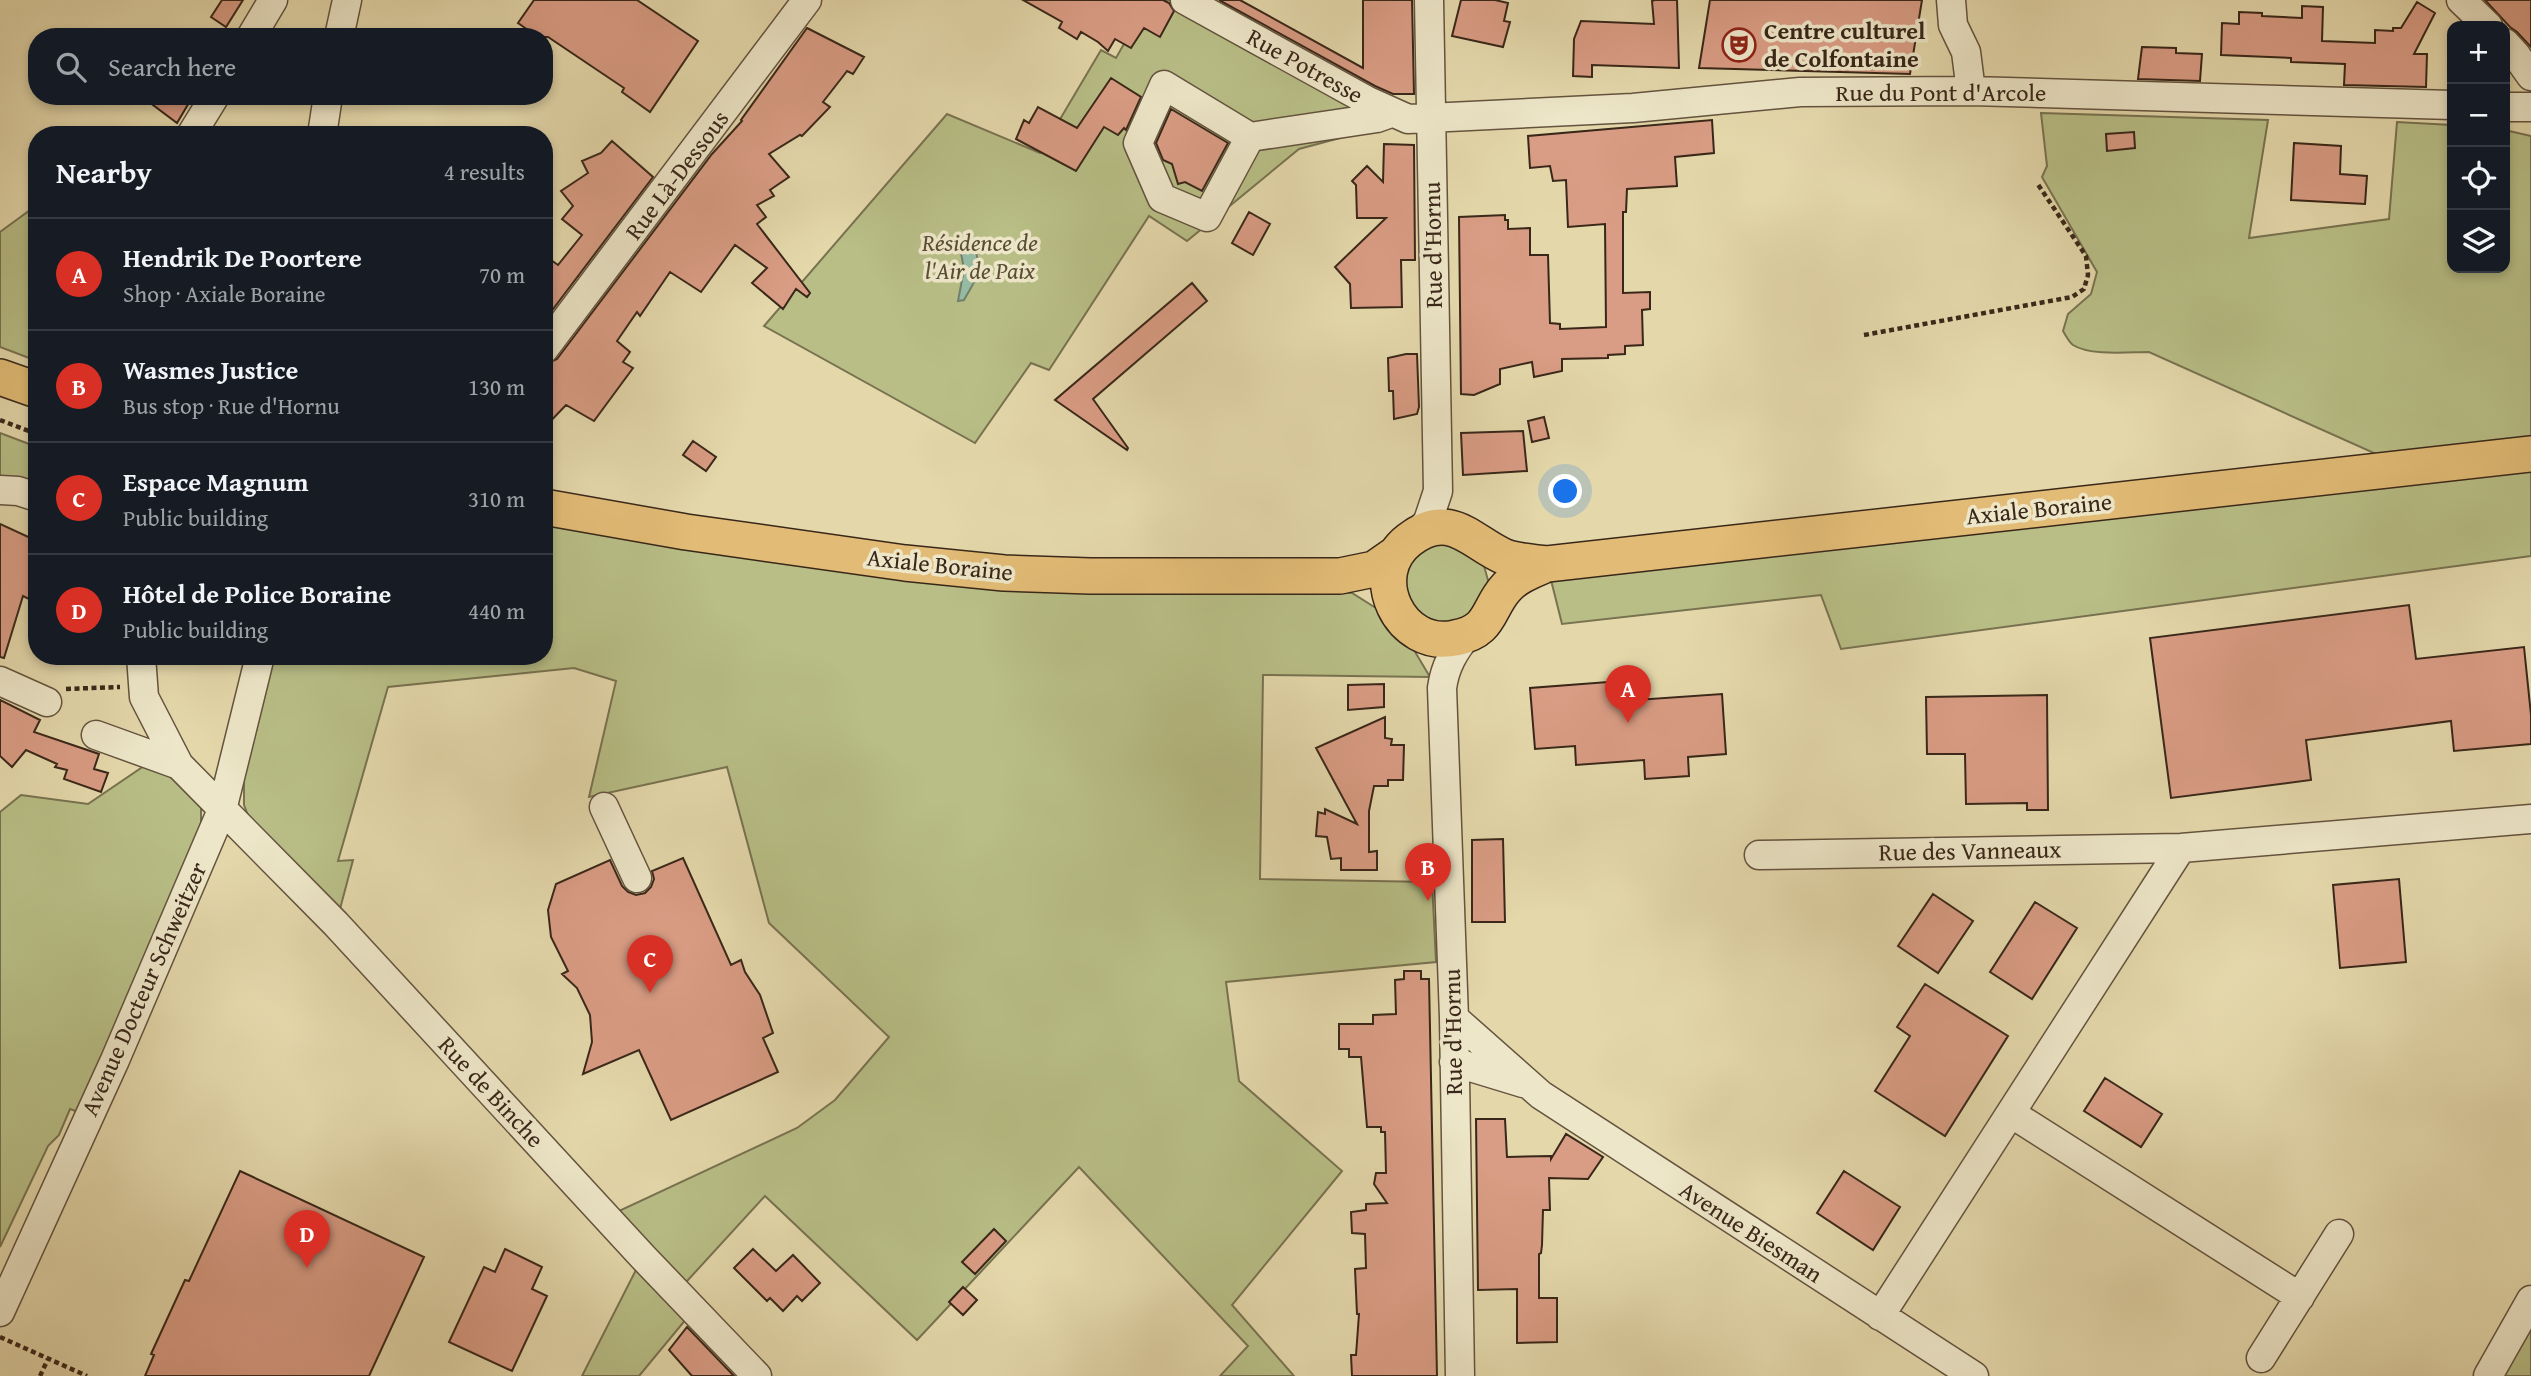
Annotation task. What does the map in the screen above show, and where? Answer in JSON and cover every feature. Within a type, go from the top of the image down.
[{"type":"main road","points":[[0,377],[28,387]]},
{"type":"main road","name":"Axiale Boraine","points":[[553,509],[727,538],[905,563],[1004,573],[1090,576],[1340,576],[1374,569],[1431,529],[1448,528],[1518,561],[1547,564],[2531,454]]},
{"type":"main road","points":[[1475,539],[1495,561],[1500,576],[1496,606]]},
{"type":"main road","points":[[1403,619],[1389,590],[1390,571],[1407,544]]},
{"type":"main road","name":"Axiale Boraine","points":[[1468,634],[1480,627],[1496,606],[1505,588],[1519,577],[1547,564]]},
{"type":"main road","points":[[1340,576],[1361,584],[1424,636],[1454,639],[1468,634]]},
{"type":"street","points":[[256,28],[273,0]]},
{"type":"street","points":[[341,28],[347,0]]},
{"type":"street","name":"Rue Là-Dessous","points":[[553,339],[807,0]]},
{"type":"street","name":"Rue Potresse","points":[[1185,0],[1375,97],[1408,119],[1430,119]]},
{"type":"street","name":"Rue d'Hornu","points":[[1429,0],[1438,491]]},
{"type":"street","points":[[1951,0],[1953,25],[1966,52],[1971,91]]},
{"type":"street","points":[[2461,0],[2483,21]]},
{"type":"street","points":[[2510,49],[2531,76]]},
{"type":"street","points":[[1250,137],[1207,217],[1162,198],[1138,143],[1164,85],[1250,137],[1377,118],[1375,97]]},
{"type":"street","name":"Rue du Pont d'Arcole","points":[[1430,119],[1633,108],[1800,92],[1971,91],[2447,105]]},
{"type":"street","points":[[197,126],[209,105]]},
{"type":"street","points":[[323,126],[327,105]]},
{"type":"street","points":[[2510,107],[2531,107]]},
{"type":"street","points":[[0,490],[28,494]]},
{"type":"street","points":[[1438,491],[1446,509],[1475,539]]},
{"type":"street","points":[[1407,544],[1428,521],[1438,491]]},
{"type":"street","points":[[1403,619],[1422,639],[1436,666],[1442,688]]},
{"type":"street","points":[[1442,688],[1445,670],[1455,650],[1468,634]]},
{"type":"street","points":[[141,665],[144,696],[179,765]]},
{"type":"street","name":"Avenue Docteur Schweitzer","points":[[0,1312],[110,1071],[222,810],[258,665]]},
{"type":"street","points":[[0,681],[47,702]]},
{"type":"street","name":"Rue d'Hornu","points":[[1442,688],[1454,1018],[1460,1376]]},
{"type":"street","points":[[96,735],[179,765]]},
{"type":"street","name":"Rue de Binche","points":[[179,765],[336,924],[643,1257],[757,1376]]},
{"type":"street","points":[[604,807],[637,878]]},
{"type":"street","name":"Rue des Vanneaux","points":[[1759,855],[2181,848],[2531,819]]},
{"type":"street","points":[[1880,1316],[2181,848]]},
{"type":"street","name":"Avenue Biesman","points":[[1454,1018],[1529,1084],[1974,1376]]},
{"type":"street","name":"Avenue Biesman","points":[[1454,1062],[1529,1084]]},
{"type":"street","points":[[2012,1114],[2300,1297]]},
{"type":"street","points":[[2262,1358],[2339,1234]]},
{"type":"street","points":[[2488,1376],[2531,1300]]},
{"type":"path","points":[[1864,335],[2072,297],[2084,289],[2088,275],[2086,256],[2037,183]]},
{"type":"path","points":[[0,420],[28,431]]},
{"type":"path","points":[[47,702],[62,689],[142,685]]},
{"type":"path","points":[[0,1337],[87,1376]]},
{"type":"path","points":[[40,1376],[48,1359]]},
{"type":"green space","name":"Résidence de l'Air de Paix","points":[[1149,0],[1169,0],[1372,109],[1381,127],[1299,149],[1187,241],[1149,216],[1049,370],[1031,363],[975,443],[764,326],[947,114],[1040,153],[1101,50],[1116,58]]},
{"type":"green space","points":[[2041,113],[2268,120],[2249,238],[2389,219],[2397,122],[2447,125],[2447,273],[2510,273],[2510,131],[2531,136],[2531,441],[2385,458],[2149,352],[2099,352],[2073,345],[2063,331],[2068,314],[2091,294],[2097,272],[2042,177],[2047,166]]},
{"type":"green space","points":[[28,212],[28,358],[0,347],[0,232]]},
{"type":"green space","points":[[0,433],[28,444],[28,485],[0,479]]},
{"type":"green space","points":[[2531,455],[2531,556],[1841,649],[1821,595],[1562,624],[1547,564]]},
{"type":"green space","points":[[553,520],[1352,593],[1379,610],[1411,645],[1430,677],[1263,675],[1260,879],[1432,882],[1436,962],[1226,982],[1239,1081],[1342,1171],[1232,1305],[1294,1376],[1220,1376],[1248,1346],[1079,1167],[917,1340],[765,1196],[677,1292],[606,1217],[797,1128],[835,1100],[889,1037],[769,923],[727,767],[589,797],[616,681],[574,668],[388,687],[338,861],[353,860],[336,924],[251,823],[244,805],[244,778],[259,665],[553,665]]},
{"type":"green space","points":[[1451,540],[1484,566],[1488,580],[1487,593],[1471,616],[1446,625],[1420,617],[1404,595],[1405,567],[1423,545]]},
{"type":"green space","points":[[147,764],[174,779],[201,802],[201,823],[89,1116],[70,1109],[59,1135],[48,1146],[0,1247],[0,812],[21,795],[88,804]]},
{"type":"green space","points":[[638,1266],[687,1318],[639,1376],[582,1376]]},
{"type":"green space","points":[[2531,1321],[2531,1376],[2497,1376]]},
{"type":"shaded area","points":[[974,248],[978,264],[977,276],[964,300],[958,301],[964,269],[961,253]]},
{"type":"building","points":[[222,0],[243,0],[226,27],[211,17]]},
{"type":"building","points":[[534,0],[637,0],[698,41],[650,112],[622,92],[624,88],[553,40],[553,28],[525,28],[518,23]]},
{"type":"building","points":[[1023,0],[1163,0],[1169,3],[1174,11],[1160,37],[1144,28],[1131,48],[1115,39],[1108,51],[1081,32],[1077,39],[1059,28],[1062,22]]},
{"type":"building","points":[[1219,0],[1240,0],[1363,68],[1363,0],[1412,0],[1414,94],[1393,94],[1375,86]]},
{"type":"building","points":[[1461,0],[1495,0],[1508,3],[1504,21],[1510,22],[1503,47],[1452,36]]},
{"type":"building","points":[[1677,0],[1679,68],[1592,65],[1592,77],[1573,76],[1574,39],[1581,21],[1654,24],[1652,1]]},
{"type":"building","points":[[1710,0],[1922,0],[1910,74],[1699,68]]},
{"type":"building","points":[[2485,0],[2531,0],[2531,47],[2510,27],[2510,21],[2504,21]]},
{"type":"building","points":[[2417,2],[2435,13],[2414,54],[2427,54],[2426,87],[2344,85],[2345,64],[2221,55],[2222,23],[2239,24],[2239,12],[2302,18],[2302,6],[2323,7],[2322,41],[2375,43],[2375,30],[2393,31],[2393,28],[2401,28]]},
{"type":"building","points":[[807,28],[864,57],[853,74],[847,71],[823,102],[830,107],[802,136],[769,154],[789,177],[770,190],[774,196],[757,205],[766,217],[757,224],[810,293],[807,297],[796,289],[783,309],[752,283],[767,268],[735,245],[701,292],[670,272],[640,316],[637,312],[617,341],[630,352],[623,362],[633,368],[594,421],[566,405],[553,419],[553,361],[741,120]]},
{"type":"building","points":[[2142,47],[2176,48],[2176,53],[2202,54],[2200,81],[2138,79]]},
{"type":"building","points":[[1111,78],[1141,97],[1126,130],[1124,128],[1118,135],[1104,127],[1076,171],[1016,139],[1024,120],[1029,123],[1038,107],[1077,128]]},
{"type":"building","points":[[153,105],[188,105],[177,123]]},
{"type":"building","points":[[1171,109],[1228,143],[1202,191],[1185,182],[1178,184],[1172,164],[1163,160],[1156,143]]},
{"type":"building","points":[[1712,120],[1714,153],[1675,157],[1677,186],[1627,189],[1626,212],[1623,212],[1623,293],[1650,292],[1650,309],[1642,310],[1643,345],[1625,346],[1625,354],[1608,355],[1608,358],[1562,359],[1562,371],[1534,377],[1532,362],[1500,369],[1500,384],[1474,395],[1461,394],[1459,217],[1505,215],[1508,229],[1530,228],[1530,255],[1548,255],[1550,323],[1560,324],[1560,329],[1606,327],[1605,224],[1568,227],[1566,180],[1553,181],[1550,166],[1530,168],[1528,136]]},
{"type":"building","points":[[2134,132],[2135,148],[2107,151],[2106,134]]},
{"type":"building","points":[[612,141],[653,177],[553,309],[553,261],[558,265],[582,235],[562,219],[573,206],[561,191],[588,173],[582,161],[601,153]]},
{"type":"building","points":[[2294,143],[2341,146],[2340,174],[2367,176],[2365,204],[2291,200]]},
{"type":"building","points":[[1384,144],[1414,145],[1415,260],[1401,260],[1402,307],[1351,308],[1350,284],[1335,267],[1386,218],[1357,218],[1356,185],[1352,181],[1367,166],[1383,182]]},
{"type":"building","points":[[1249,212],[1270,224],[1253,255],[1232,243]]},
{"type":"building","points":[[1192,283],[1207,301],[1093,399],[1127,450],[1055,400]]},
{"type":"building","points":[[1417,354],[1419,407],[1417,414],[1394,419],[1393,391],[1389,391],[1388,358]]},
{"type":"building","points":[[1544,417],[1549,438],[1532,442],[1528,421]]},
{"type":"building","points":[[1523,431],[1527,471],[1463,475],[1461,433]]},
{"type":"building","points":[[693,441],[716,457],[706,471],[683,455]]},
{"type":"building","points":[[0,524],[28,537],[28,598],[23,596],[4,658],[0,657]]},
{"type":"building","points":[[2409,605],[2416,659],[2524,647],[2531,744],[2454,751],[2451,721],[2306,740],[2311,780],[2171,798],[2150,638]]},
{"type":"building","points":[[1621,681],[1622,701],[1722,694],[1726,754],[1688,757],[1689,776],[1645,779],[1644,760],[1576,765],[1575,746],[1535,749],[1530,688]]},
{"type":"building","points":[[1384,684],[1384,707],[1348,710],[1348,685]]},
{"type":"building","points":[[2047,695],[2048,810],[2027,810],[2027,803],[1966,804],[1965,754],[1927,754],[1926,697]]},
{"type":"building","points":[[0,700],[40,720],[34,732],[99,754],[94,769],[108,773],[101,792],[64,779],[67,770],[55,767],[57,764],[26,750],[12,767],[0,756]]},
{"type":"building","points":[[1385,717],[1385,738],[1392,739],[1391,745],[1404,745],[1403,780],[1388,780],[1388,786],[1374,786],[1369,811],[1369,852],[1377,851],[1377,870],[1341,870],[1341,858],[1331,859],[1327,837],[1316,836],[1318,812],[1325,814],[1325,809],[1357,824],[1316,748]]},
{"type":"building","points":[[1503,839],[1505,922],[1472,922],[1472,840]]},
{"type":"building","points":[[683,858],[731,965],[741,960],[745,972],[760,995],[773,1033],[763,1038],[778,1072],[671,1120],[639,1050],[583,1074],[592,1042],[590,1015],[577,988],[562,974],[568,971],[551,937],[548,910],[556,884],[610,860],[622,886],[636,895],[645,893],[651,887],[654,879],[652,871]]},
{"type":"building","points":[[2399,879],[2406,962],[2340,968],[2333,885]]},
{"type":"building","points":[[1933,894],[1973,921],[1938,973],[1898,946]]},
{"type":"building","points":[[2035,902],[2077,928],[2032,999],[1990,972]]},
{"type":"building","points":[[1404,971],[1421,971],[1421,979],[1429,979],[1437,1376],[1352,1376],[1351,1355],[1356,1355],[1359,1314],[1355,1269],[1366,1268],[1365,1234],[1352,1233],[1351,1212],[1366,1210],[1366,1204],[1387,1203],[1374,1184],[1376,1173],[1386,1173],[1385,1132],[1381,1132],[1381,1127],[1367,1127],[1361,1057],[1349,1057],[1349,1049],[1339,1049],[1339,1024],[1373,1024],[1373,1015],[1396,1014],[1395,980],[1404,979]]},
{"type":"building","points":[[1925,984],[2008,1036],[1945,1136],[1875,1091],[1910,1036],[1897,1027]]},
{"type":"building","points":[[2105,1078],[2162,1114],[2141,1147],[2084,1111]]},
{"type":"building","points":[[1476,1119],[1505,1119],[1507,1157],[1551,1156],[1551,1159],[1566,1134],[1603,1157],[1588,1179],[1549,1178],[1550,1210],[1543,1210],[1542,1245],[1539,1254],[1539,1298],[1557,1298],[1557,1342],[1517,1343],[1517,1289],[1478,1290]]},
{"type":"building","points":[[240,1171],[424,1257],[369,1376],[145,1376],[154,1355],[151,1354],[185,1280],[189,1281]]},
{"type":"building","points":[[1844,1171],[1900,1207],[1873,1250],[1817,1213]]},
{"type":"building","points":[[994,1229],[1006,1241],[975,1274],[962,1262]]},
{"type":"building","points":[[505,1249],[542,1267],[532,1289],[547,1296],[512,1371],[449,1342],[484,1267],[495,1272]]},
{"type":"building","points":[[753,1249],[776,1271],[793,1255],[820,1283],[802,1301],[797,1296],[783,1311],[770,1298],[767,1301],[734,1268]]},
{"type":"building","points":[[963,1287],[977,1300],[963,1315],[949,1302]]},
{"type":"building","points":[[687,1327],[734,1376],[692,1376],[669,1350]]},
{"type":"place","name":"Centre culturel de Colfontaine","points":[[1739,45]]},
{"type":"place","name":"Hendrik De Poortere","points":[[1628,723]]},
{"type":"place","name":"Wasmes Justice","points":[[1428,901]]},
{"type":"place","name":"Espace Magnum","points":[[650,993]]},
{"type":"place","name":"Hôtel de Police Boraine","points":[[307,1268]]}]
